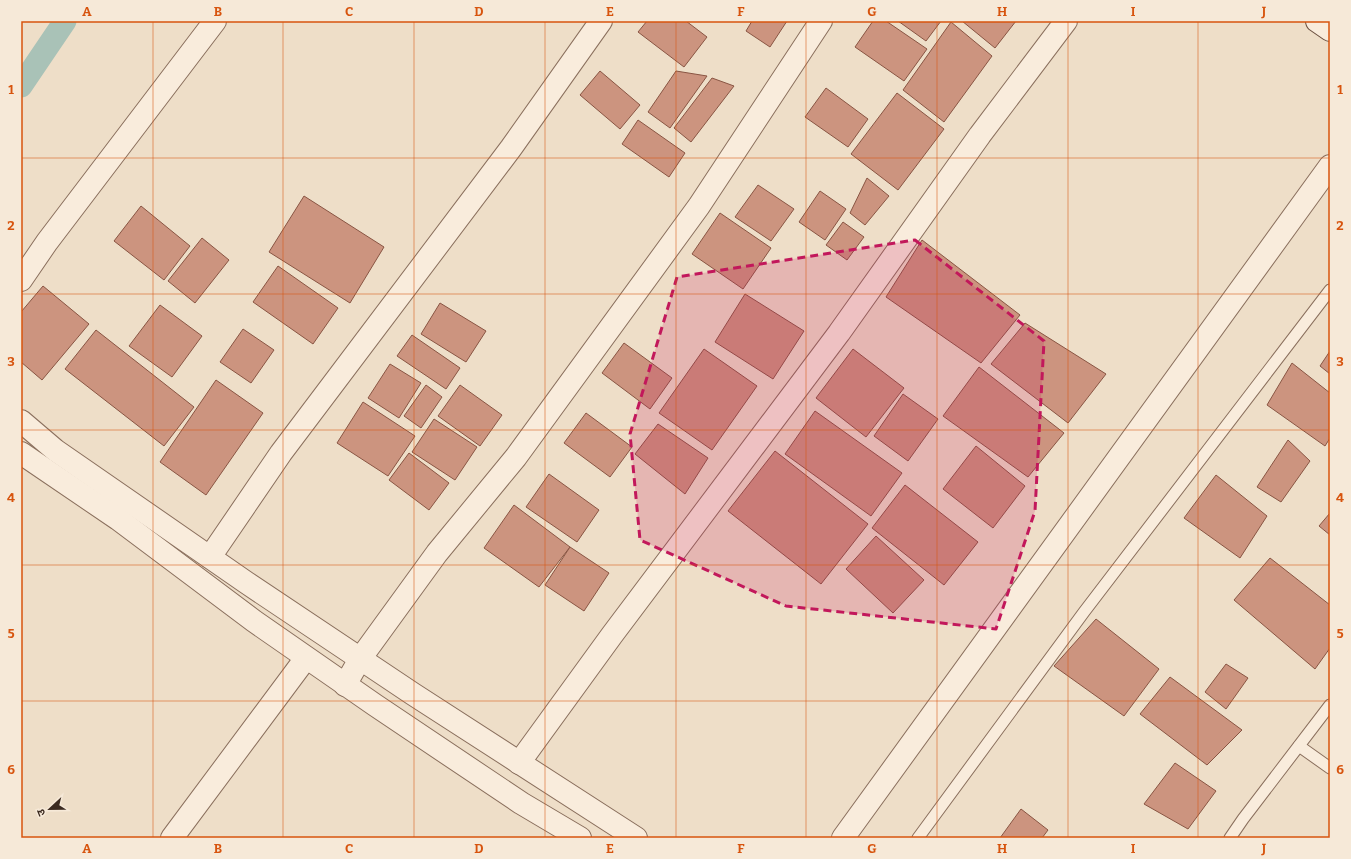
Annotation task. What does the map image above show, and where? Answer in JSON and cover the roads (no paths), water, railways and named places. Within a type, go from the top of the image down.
[{"type":"street","points":[[24,268],[215,21]]},
{"type":"street","points":[[210,557],[281,454],[511,148],[601,21]]},
{"type":"street","points":[[345,685],[360,658],[437,553],[516,457],[699,206],[821,21]]},
{"type":"street","points":[[519,763],[612,635],[839,333],[980,135],[1066,21]]},
{"type":"street","points":[[1317,21],[1330,30]]},
{"type":"street","points":[[843,838],[1330,166]]},
{"type":"street","points":[[21,421],[55,450],[210,557],[519,763],[636,838]]},
{"type":"street","points":[[21,453],[118,519],[254,621],[345,685],[521,803],[580,838]]},
{"type":"street","points":[[172,838],[306,658]]},
{"type":"lane","points":[[918,838],[1089,606],[1330,290]]},
{"type":"lane","points":[[1230,838],[1330,705]]},
{"type":"lane","points":[[1299,746],[1330,768]]},
{"type":"waterway","points":[[21,86],[65,21]]}]
